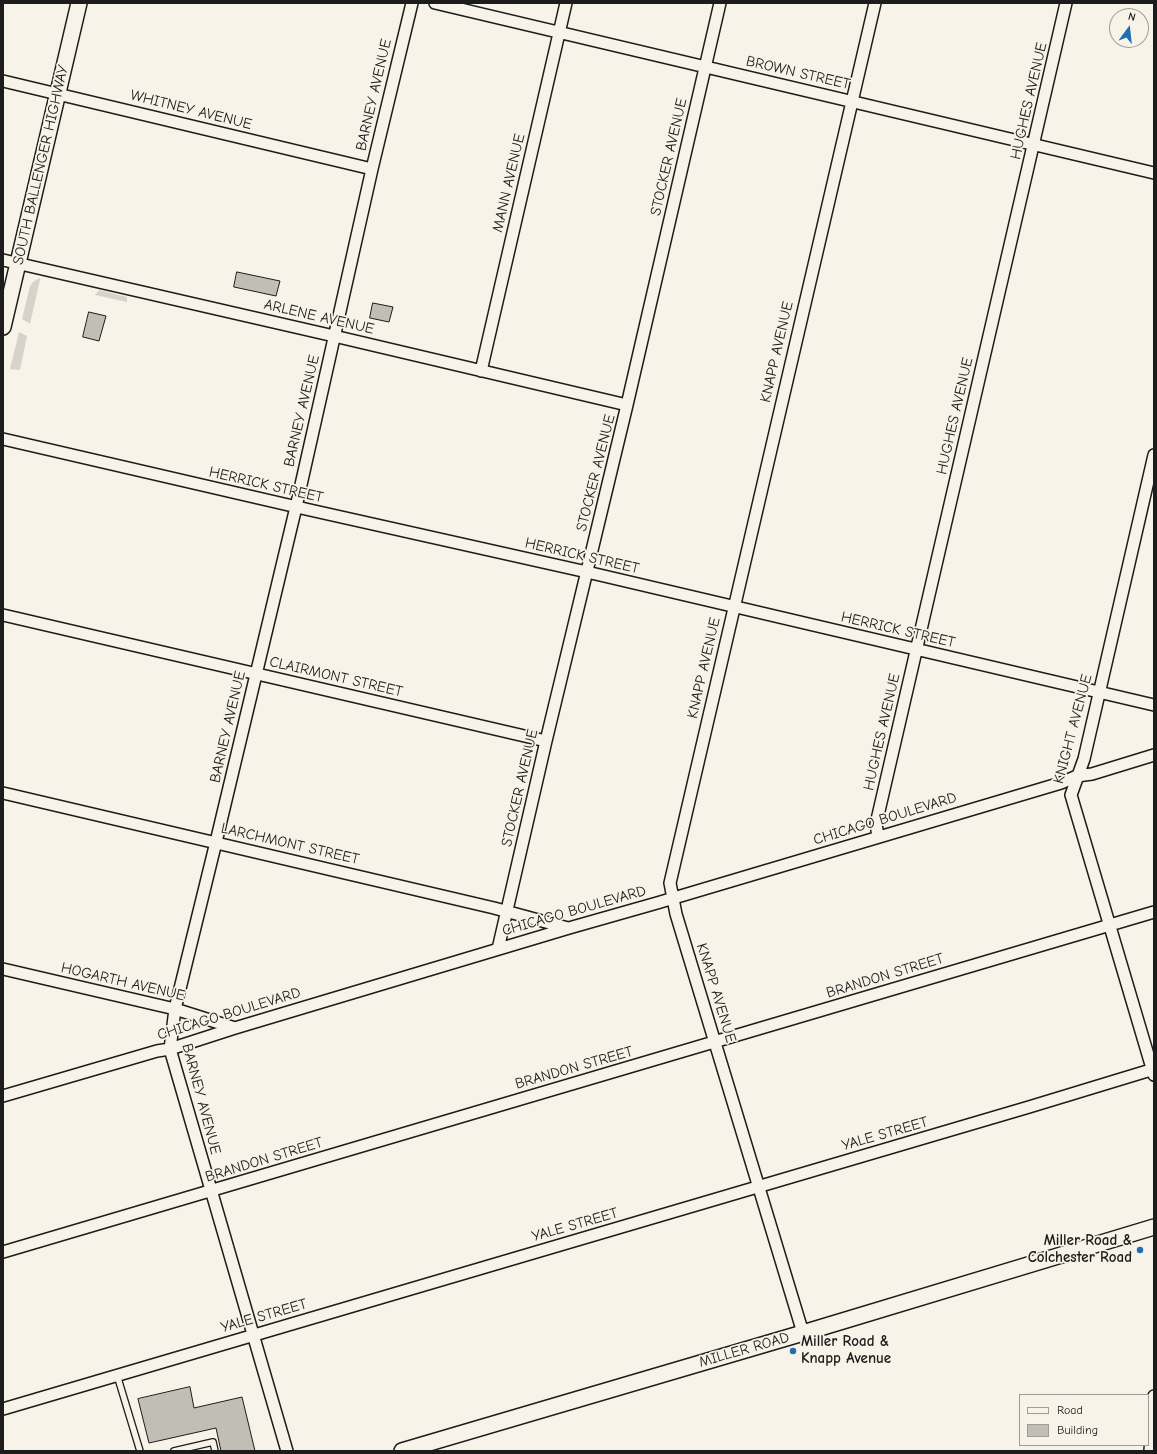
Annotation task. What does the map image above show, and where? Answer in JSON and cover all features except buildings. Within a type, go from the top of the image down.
[{"type":"main road","name":"SOUTH BALLENGER HIGHWAY","points":[[3,327],[79,3]]},
{"type":"main road","name":"MILLER ROAD","points":[[402,1451],[1154,1227]]},
{"type":"street","name":"BARNEY AVENUE","points":[[287,1451],[170,1049],[175,1009],[296,507],[372,168],[412,3]]},
{"type":"street","name":"BROWN STREET","points":[[435,3],[1154,173]]},
{"type":"street","name":"MANN AVENUE","points":[[481,371],[566,3]]},
{"type":"street","name":"STOCKER AVENUE","points":[[498,949],[546,741],[627,405],[720,3]]},
{"type":"street","name":"KNAPP AVENUE","points":[[802,1333],[672,898],[670,883],[875,3]]},
{"type":"street","name":"HUGHES AVENUE","points":[[878,836],[876,824],[1066,3]]},
{"type":"street","name":"WHITNEY AVENUE","points":[[3,81],[372,168]]},
{"type":"street","name":"ARLENE AVENUE","points":[[3,260],[627,405]]},
{"type":"street","name":"HERRICK STREET","points":[[3,439],[296,507],[587,572],[1154,705]]},
{"type":"street","name":"KNIGHT AVENUE","points":[[1153,1071],[1071,795],[1084,759],[1154,455]]},
{"type":"street","name":"CLAIRMONT STREET","points":[[3,615],[546,741]]},
{"type":"street","name":"CHICAGO BOULEVARD","points":[[3,1096],[157,1051],[170,1049],[498,949],[1061,783],[1077,776],[1092,774],[1154,755]]},
{"type":"street","name":"LARCHMONT STREET","points":[[3,793],[507,911],[569,928]]},
{"type":"street","name":"BRANDON STREET","points":[[3,1252],[1154,912]]},
{"type":"street","name":"HOGARTH AVENUE","points":[[3,969],[175,1009],[235,1028]]},
{"type":"street","name":"YALE STREET","points":[[3,1408],[1153,1071]]},
{"type":"street","points":[[1150,1451],[1154,1396]]},
{"type":"lane","points":[[116,1375],[140,1451]]},
{"type":"lane","points":[[174,1451],[212,1442],[215,1451]]},
{"type":"shaded area","points":[[40,278],[30,324],[22,319],[30,286],[34,281]]},
{"type":"shaded area","points":[[99,290],[127,297],[127,302],[95,295]]},
{"type":"shaded area","points":[[19,332],[27,336],[20,370],[10,369]]},
{"type":"place","name":"Miller Road & Colchester Road","points":[[1140,1250]]},
{"type":"place","name":"Miller Road & Knapp Avenue","points":[[793,1351]]}]
